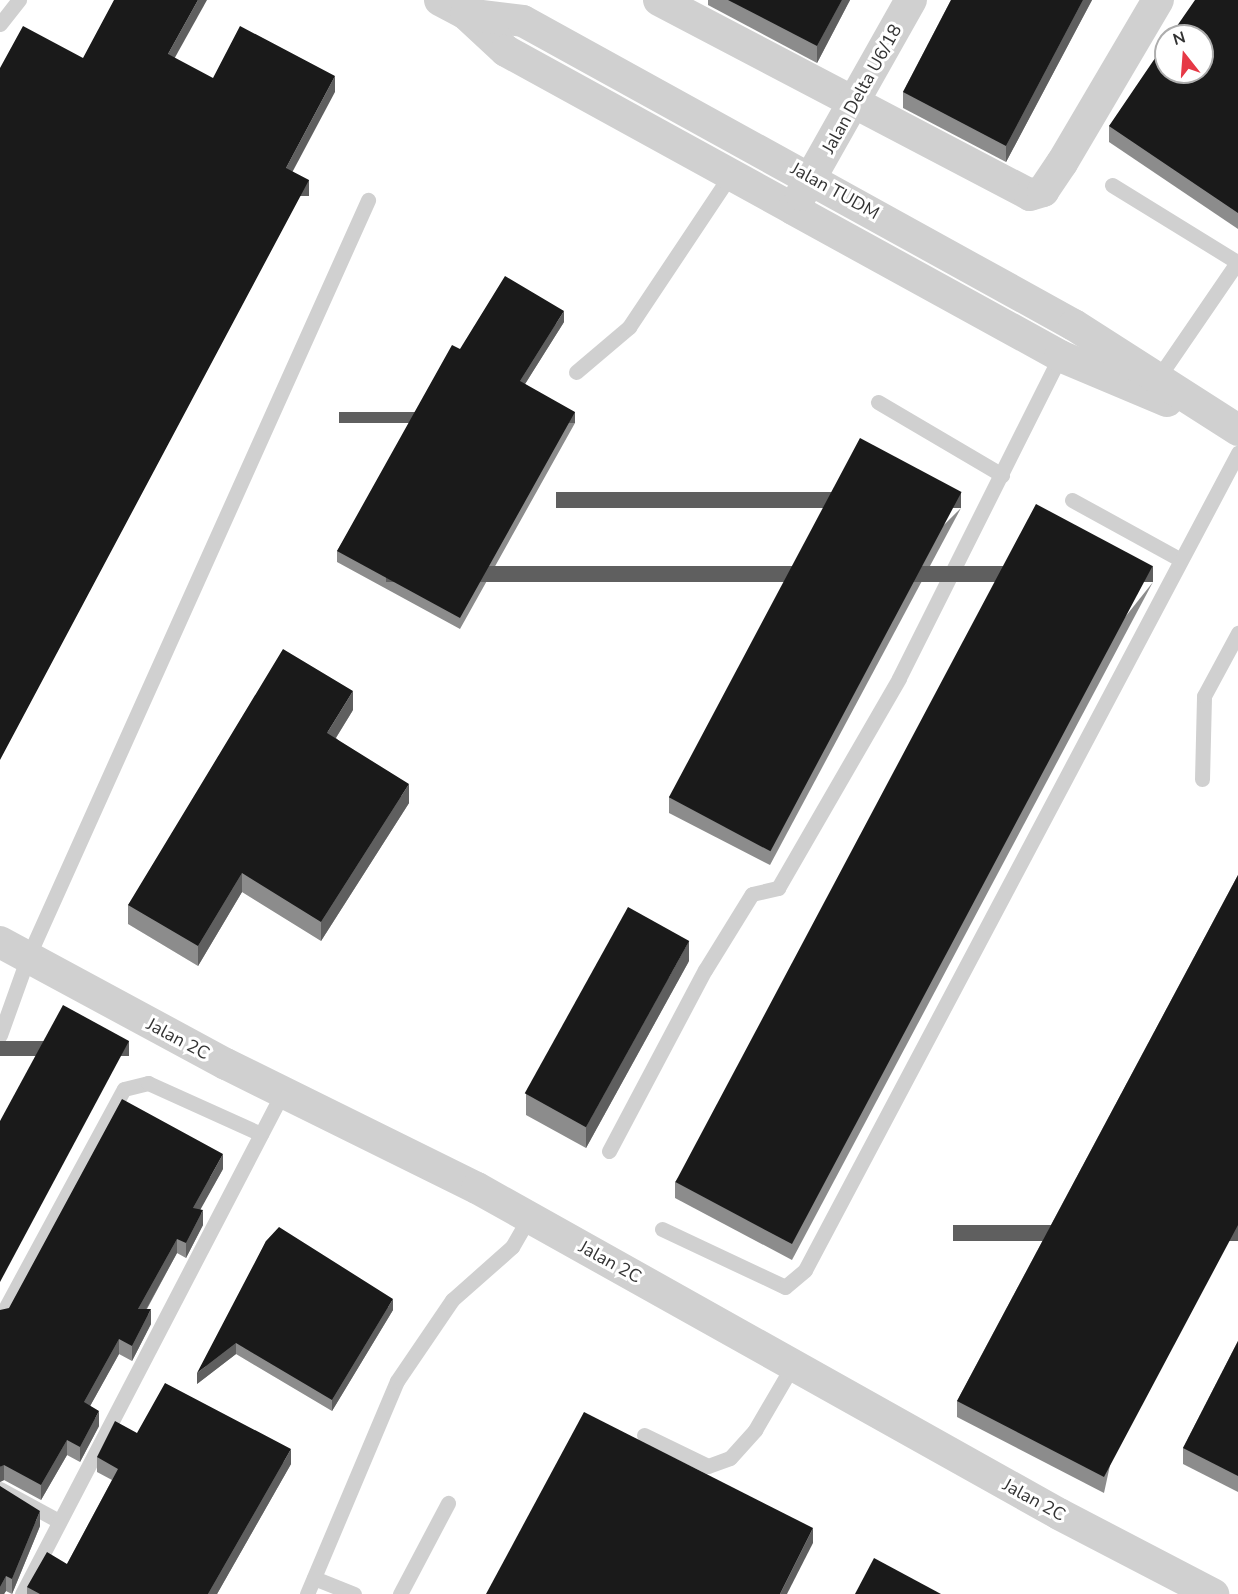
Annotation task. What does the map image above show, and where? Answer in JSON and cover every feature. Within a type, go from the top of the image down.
[{"type":"street","points":[[659,0],[695,9],[853,106],[1030,195],[1044,191],[1158,0]]},
{"type":"street","name":"Jalan Delta U6/18","points":[[792,209],[853,106],[911,0]]},
{"type":"street","name":"Jalan TUDM","points":[[453,7],[506,51],[1060,356],[1168,402],[1189,403]]},
{"type":"street","name":"Jalan TUDM","points":[[453,7],[523,21],[811,178],[1158,378],[1189,403],[1238,430]]},
{"type":"street","name":"Jalan 2C","points":[[0,942],[283,1092],[529,1217],[793,1365],[1214,1594]]},
{"type":"lane","points":[[0,24],[19,0]]},
{"type":"lane","points":[[576,372],[629,327],[731,174]]},
{"type":"lane","points":[[1112,185],[1238,261],[1158,378]]},
{"type":"lane","points":[[0,1035],[7,1005],[28,957],[368,200]]},
{"type":"lane","points":[[609,1151],[752,894],[778,888],[898,678],[1060,356]]},
{"type":"lane","points":[[878,402],[1002,475]]},
{"type":"lane","points":[[662,1228],[785,1287],[805,1270],[1238,453]]},
{"type":"lane","points":[[1072,500],[1180,560]]},
{"type":"lane","points":[[1202,779],[1204,696],[1238,633]]},
{"type":"lane","points":[[0,1318],[124,1089],[148,1083],[261,1134]]},
{"type":"lane","points":[[22,1594],[283,1092]]},
{"type":"lane","points":[[307,1594],[397,1381],[452,1300],[512,1247],[529,1217]]},
{"type":"lane","points":[[644,1435],[708,1466],[730,1458],[755,1430],[793,1365]]},
{"type":"lane","points":[[0,1489],[59,1521]]},
{"type":"lane","points":[[400,1594],[448,1503]]},
{"type":"lane","points":[[314,1578],[354,1594]]},
{"type":"building","points":[[114,0],[198,0],[168,54],[213,78],[240,26],[335,76],[286,168],[309,180],[0,760],[0,68],[23,26],[83,58]]},
{"type":"building","points":[[728,0],[842,0],[817,46]]},
{"type":"building","points":[[951,0],[1083,0],[1006,146],[903,92]]},
{"type":"building","points":[[1195,0],[1238,0],[1238,213],[1109,126],[1154,60],[1154,84],[1214,84],[1214,24],[1178,24]]},
{"type":"building","points":[[505,276],[564,311],[520,381],[575,412],[460,618],[337,551],[452,345],[460,349]]},
{"type":"building","points":[[860,438],[962,492],[770,851],[669,797]]},
{"type":"building","points":[[1036,504],[1153,566],[792,1244],[675,1182]]},
{"type":"building","points":[[283,649],[353,691],[327,733],[409,784],[321,922],[242,873],[198,946],[128,905]]},
{"type":"building","points":[[1238,875],[1238,1225],[1104,1477],[957,1401]]},
{"type":"building","points":[[628,907],[689,941],[586,1127],[525,1093]]},
{"type":"building","points":[[63,1005],[129,1041],[0,1282],[0,1121]]},
{"type":"building","points":[[122,1099],[223,1154],[193,1208],[203,1210],[186,1243],[177,1239],[138,1309],[151,1309],[132,1346],[119,1339],[84,1402],[99,1411],[80,1447],[67,1440],[41,1485],[4,1465],[0,1467],[0,1310],[9,1308]]},
{"type":"building","points":[[279,1227],[393,1299],[332,1400],[236,1343],[197,1373],[266,1241]]},
{"type":"building","points":[[1238,1341],[1238,1476],[1183,1448]]},
{"type":"building","points":[[165,1383],[291,1449],[208,1594],[40,1594],[27,1587],[47,1552],[67,1564],[118,1469],[97,1457],[115,1421],[137,1433]]},
{"type":"building","points":[[584,1412],[813,1528],[780,1594],[486,1594]]},
{"type":"building","points":[[0,1486],[40,1511],[12,1579],[6,1576],[0,1587]]},
{"type":"building","points":[[874,1558],[941,1594],[855,1594]]}]
